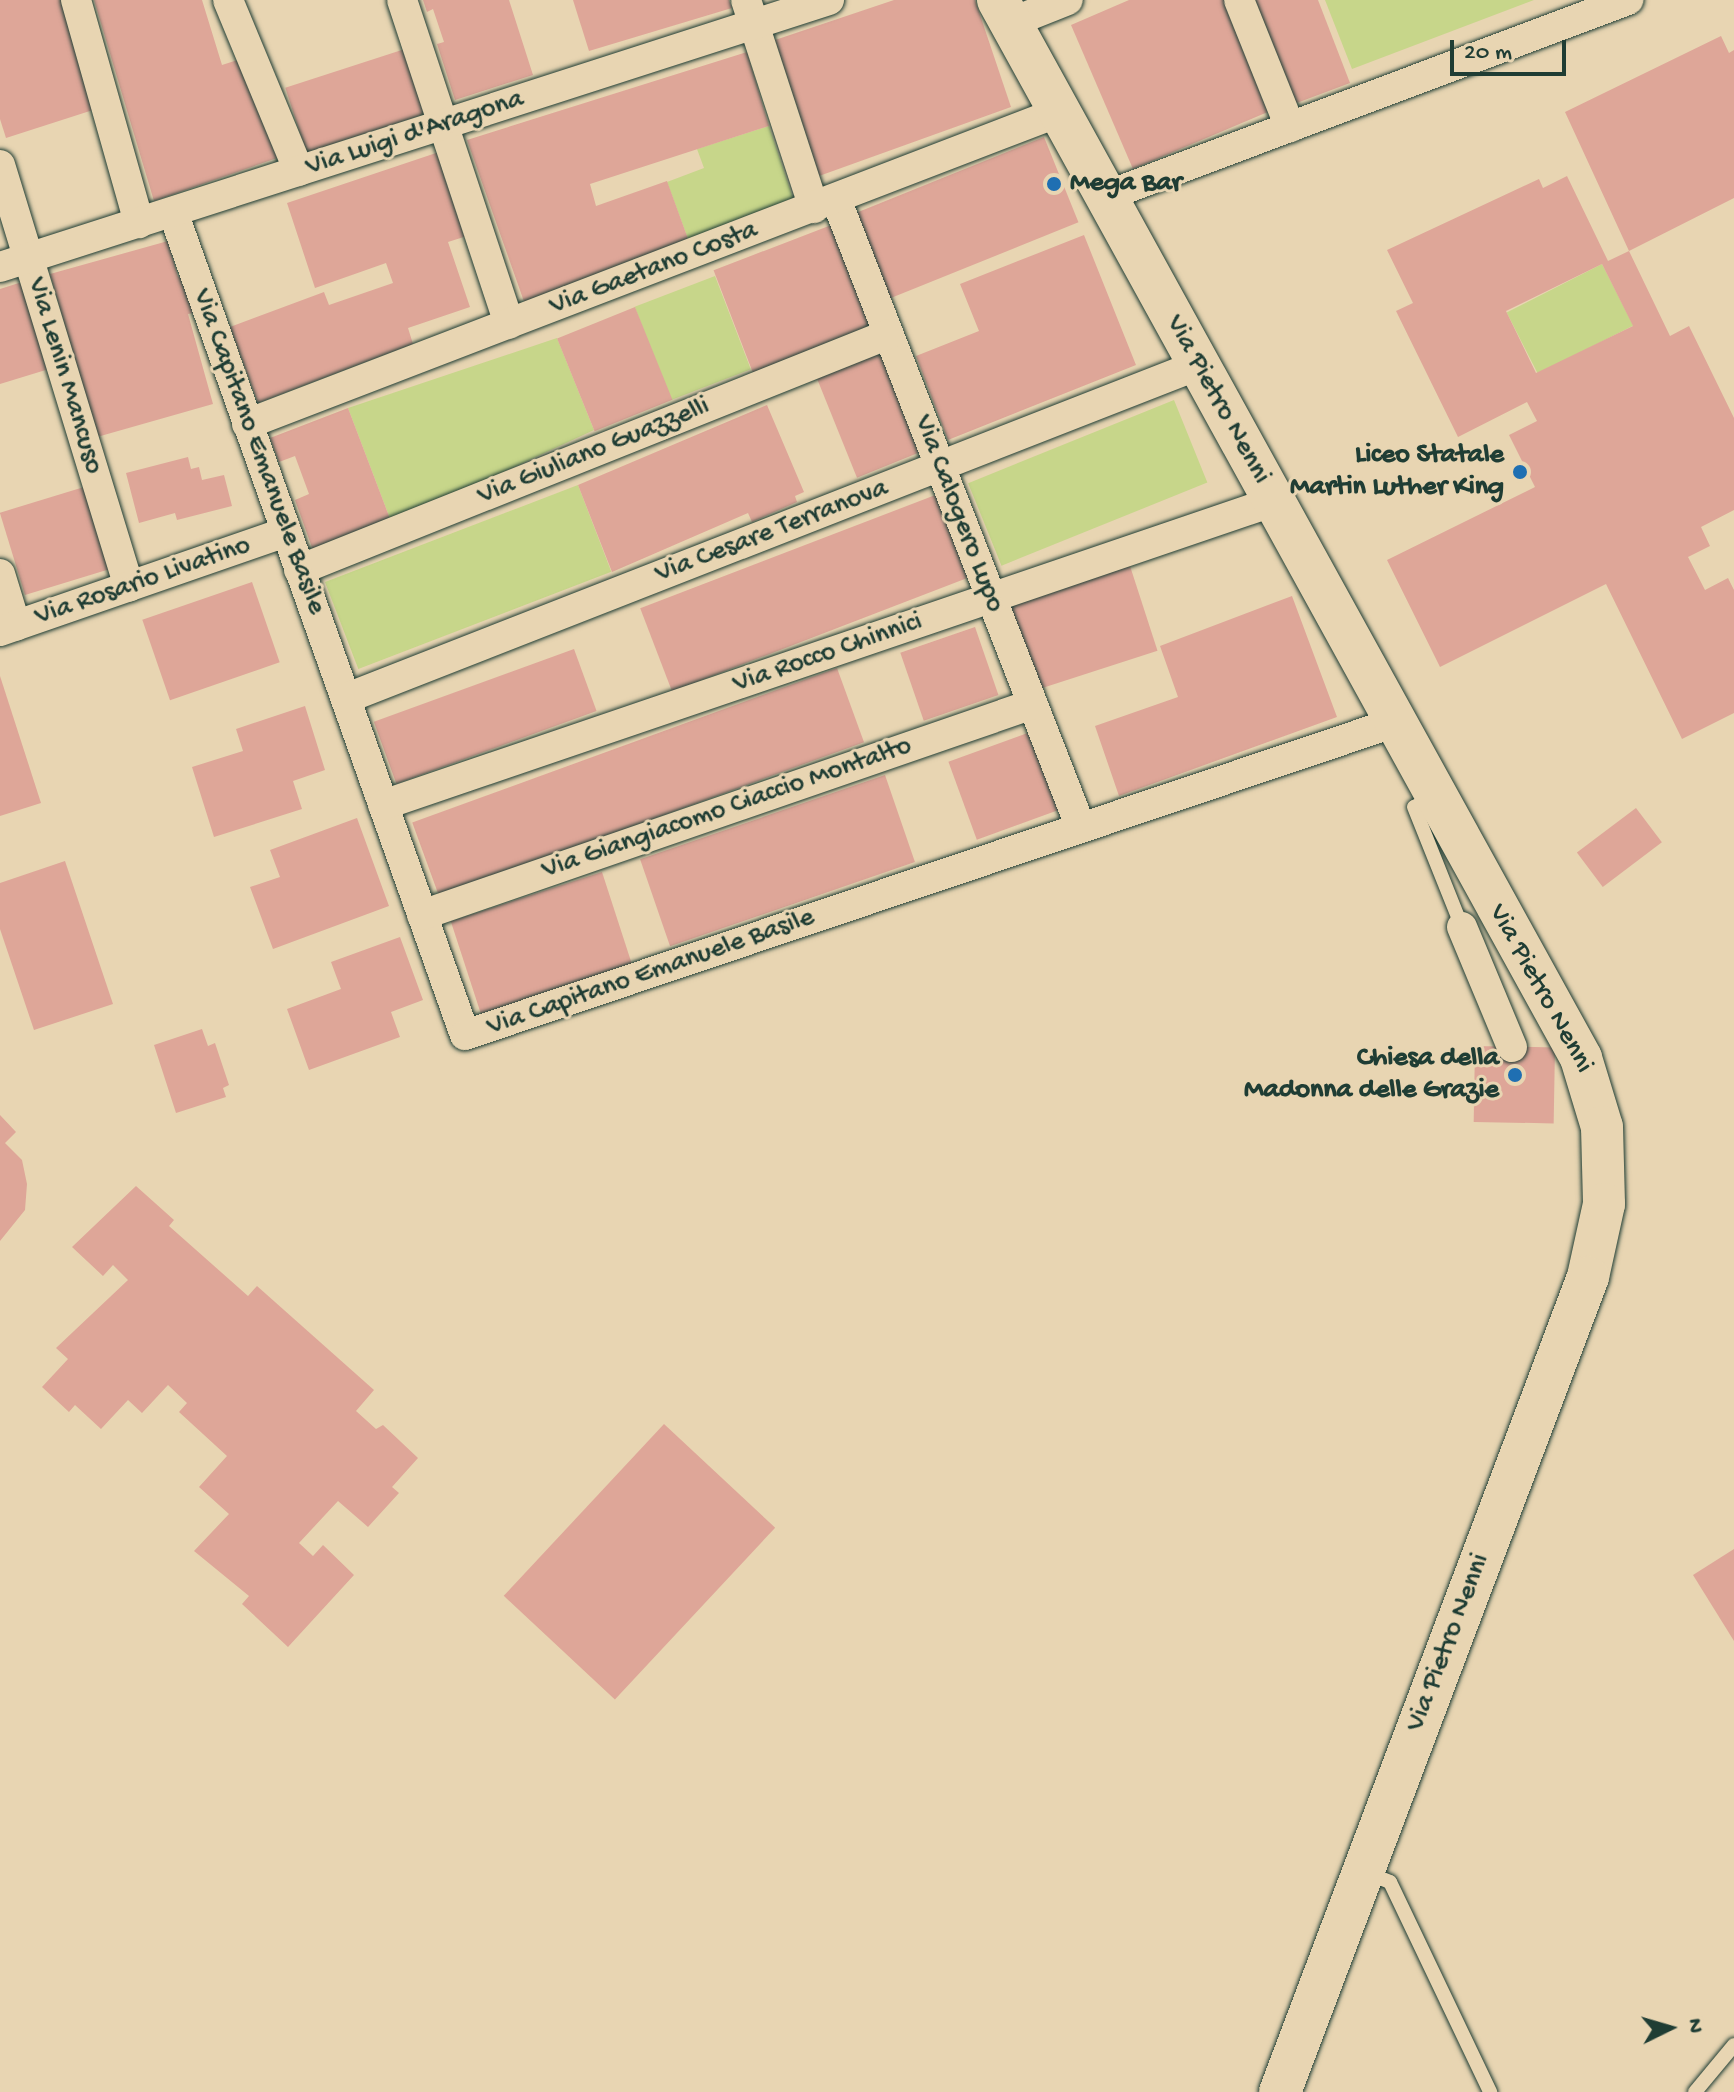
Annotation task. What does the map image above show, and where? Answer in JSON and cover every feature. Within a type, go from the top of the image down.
[{"type":"main road","name":"Via Pietro Nenni","points":[[1004,11],[1433,797],[1581,1058],[1594,1090],[1602,1127],[1604,1204],[1588,1277],[1280,2092]]},
{"type":"street","points":[[76,0],[139,223]]},
{"type":"street","points":[[228,0],[299,171]]},
{"type":"street","points":[[402,0],[509,324]]},
{"type":"street","name":"Via Luigi d'Aragona","points":[[14,263],[443,125],[750,12],[829,0]]},
{"type":"street","points":[[1004,11],[1068,0]]},
{"type":"street","points":[[1239,0],[1290,127]]},
{"type":"street","points":[[1106,196],[1628,0]]},
{"type":"street","name":"Via Calogero Lupo","points":[[750,12],[825,204],[889,334],[1081,828]]},
{"type":"street","name":"Via Gaetano Costa","points":[[247,424],[1059,112]]},
{"type":"street","name":"Via Lenin Mancuso","points":[[0,165],[14,263],[129,587]]},
{"type":"street","name":"Via Capitano Emanuele Basile","points":[[173,212],[465,1035],[1393,723]]},
{"type":"street","name":"Via Giuliano Guazzelli","points":[[299,570],[889,334]]},
{"type":"street","name":"Via Cesare Terranova","points":[[347,698],[1198,365]]},
{"type":"street","name":"Via Rocco Chinnici","points":[[383,805],[1272,502]]},
{"type":"street","name":"Via Rosario Livatino","points":[[8,628],[286,532]]},
{"type":"street","points":[[0,574],[8,628]]},
{"type":"street","name":"Via Giangiacomo Ciaccio Montalto","points":[[422,915],[1033,704]]},
{"type":"street","points":[[1462,927],[1512,1047]]},
{"type":"lane","points":[[1433,797],[1414,807],[1462,927]]},
{"type":"lane","points":[[1363,1871],[1390,1882],[1490,2092]]},
{"type":"lane","points":[[1695,2092],[1734,2045]]},
{"type":"green space","points":[[1325,0],[1534,0],[1352,69]]},
{"type":"green space","points":[[769,126],[796,207],[691,247],[667,182],[704,168],[697,149]]},
{"type":"green space","points":[[1602,264],[1633,325],[1538,374],[1507,313]]},
{"type":"green space","points":[[715,276],[751,369],[671,400],[635,307]]},
{"type":"green space","points":[[557,338],[594,430],[392,524],[348,408]]},
{"type":"green space","points":[[1174,400],[1207,483],[1002,566],[968,483]]},
{"type":"green space","points":[[578,485],[611,572],[358,669],[325,582]]},
{"type":"building","points":[[0,0],[66,0],[93,110],[6,138],[0,119]]},
{"type":"building","points":[[94,0],[202,0],[222,65],[247,57],[283,156],[154,201]]},
{"type":"building","points":[[423,0],[509,0],[533,75],[455,100],[437,44],[444,42],[433,9],[427,12]]},
{"type":"building","points":[[573,0],[729,0],[732,8],[589,51]]},
{"type":"building","points":[[894,0],[975,0],[1011,107],[819,176],[775,40]]},
{"type":"building","points":[[1129,0],[1229,0],[1275,109],[1133,169],[1071,25]]},
{"type":"building","points":[[1254,0],[1318,0],[1350,83],[1294,104]]},
{"type":"building","points":[[1721,36],[1729,53],[1734,50],[1734,198],[1629,251],[1565,112]]},
{"type":"building","points":[[408,48],[429,113],[306,153],[285,88]]},
{"type":"building","points":[[747,52],[769,126],[590,184],[596,206],[667,181],[691,247],[527,310],[467,140]]},
{"type":"building","points":[[1044,137],[1078,222],[888,299],[854,214]]},
{"type":"building","points":[[442,151],[470,235],[448,242],[470,307],[408,328],[413,344],[258,403],[230,327],[324,292],[329,305],[393,283],[386,263],[315,288],[287,203]]},
{"type":"building","points":[[1567,176],[1608,261],[1629,251],[1670,336],[1689,326],[1734,418],[1734,510],[1701,527],[1710,546],[1688,557],[1705,590],[1728,578],[1734,590],[1734,713],[1682,739],[1606,584],[1440,667],[1387,560],[1535,487],[1509,435],[1537,421],[1527,402],[1458,437],[1396,311],[1413,303],[1387,250],[1539,179],[1543,188]],"holes":[[[1602,264],[1633,326],[1536,373],[1506,311]]]},
{"type":"building","points":[[834,224],[873,327],[753,373],[714,270]]},
{"type":"building","points":[[1084,235],[1136,365],[948,440],[916,356],[979,331],[960,284]]},
{"type":"building","points":[[168,241],[178,277],[183,275],[193,313],[188,314],[213,404],[97,437],[50,274]]},
{"type":"building","points":[[22,282],[49,369],[0,384],[0,289]]},
{"type":"building","points":[[635,307],[672,400],[595,431],[557,338]]},
{"type":"building","points":[[882,350],[923,451],[857,478],[816,377]]},
{"type":"building","points":[[767,405],[804,492],[795,496],[797,502],[752,522],[748,513],[612,572],[578,485]]},
{"type":"building","points":[[348,408],[392,524],[314,553],[295,500],[309,494],[295,456],[279,462],[270,438]]},
{"type":"building","points":[[188,457],[191,469],[199,467],[202,480],[224,475],[232,506],[177,520],[175,513],[139,523],[126,473]]},
{"type":"building","points":[[84,487],[109,569],[25,595],[0,513]]},
{"type":"building","points":[[938,494],[970,577],[672,691],[640,608]]},
{"type":"building","points":[[1130,566],[1158,651],[1038,690],[1010,605]]},
{"type":"building","points":[[252,582],[280,662],[170,700],[142,620]]},
{"type":"building","points":[[1292,596],[1337,717],[1119,796],[1095,726],[1178,697],[1160,646]]},
{"type":"building","points":[[975,627],[998,695],[924,721],[900,653]]},
{"type":"building","points":[[574,649],[597,711],[396,784],[374,722]]},
{"type":"building","points":[[837,668],[864,742],[439,897],[412,823]]},
{"type":"building","points":[[0,676],[41,803],[0,816]]},
{"type":"building","points":[[305,706],[325,770],[293,781],[302,809],[214,837],[192,767],[243,751],[236,729]]},
{"type":"building","points":[[1033,731],[1061,809],[977,840],[948,762]]},
{"type":"building","points":[[885,775],[915,862],[670,946],[640,859]]},
{"type":"building","points":[[1636,808],[1662,842],[1603,887],[1577,853]]},
{"type":"building","points":[[357,818],[389,906],[273,949],[250,887],[280,877],[270,850]]},
{"type":"building","points":[[65,861],[113,1004],[34,1030],[0,929],[0,883]]},
{"type":"building","points":[[602,872],[633,966],[481,1015],[451,921]]},
{"type":"building","points":[[400,937],[423,1000],[391,1012],[400,1037],[309,1070],[287,1009],[341,989],[331,962]]},
{"type":"building","points":[[202,1029],[208,1046],[215,1043],[229,1085],[223,1088],[226,1097],[176,1113],[154,1045]]},
{"type":"building","name":"Chiesa della Madonna delle Grazie","points":[[1475,1046],[1555,1047],[1554,1123],[1474,1122]]},
{"type":"building","points":[[0,1115],[16,1132],[5,1143],[22,1160],[27,1184],[25,1210],[0,1241]]},
{"type":"building","points":[[136,1186],[174,1220],[169,1226],[248,1296],[257,1286],[374,1390],[356,1411],[376,1429],[383,1425],[418,1458],[392,1487],[399,1493],[368,1527],[338,1501],[299,1543],[313,1556],[323,1545],[354,1575],[288,1647],[242,1604],[249,1596],[194,1551],[229,1514],[199,1487],[227,1456],[179,1412],[187,1403],[168,1385],[142,1413],[128,1400],[101,1429],[75,1405],[69,1412],[42,1387],[68,1359],[56,1348],[128,1280],[113,1265],[103,1276],[72,1247]]},
{"type":"building","points":[[664,1424],[775,1528],[615,1700],[504,1596]]},
{"type":"building","points":[[1734,1549],[1734,1641],[1693,1575]]},
{"type":"place","name":"Mega Bar","points":[[1054,184]]},
{"type":"place","name":"Liceo Statale Martin Luther King","points":[[1520,472]]},
{"type":"place","name":"Chiesa della Madonna delle Grazie","points":[[1515,1075]]}]
